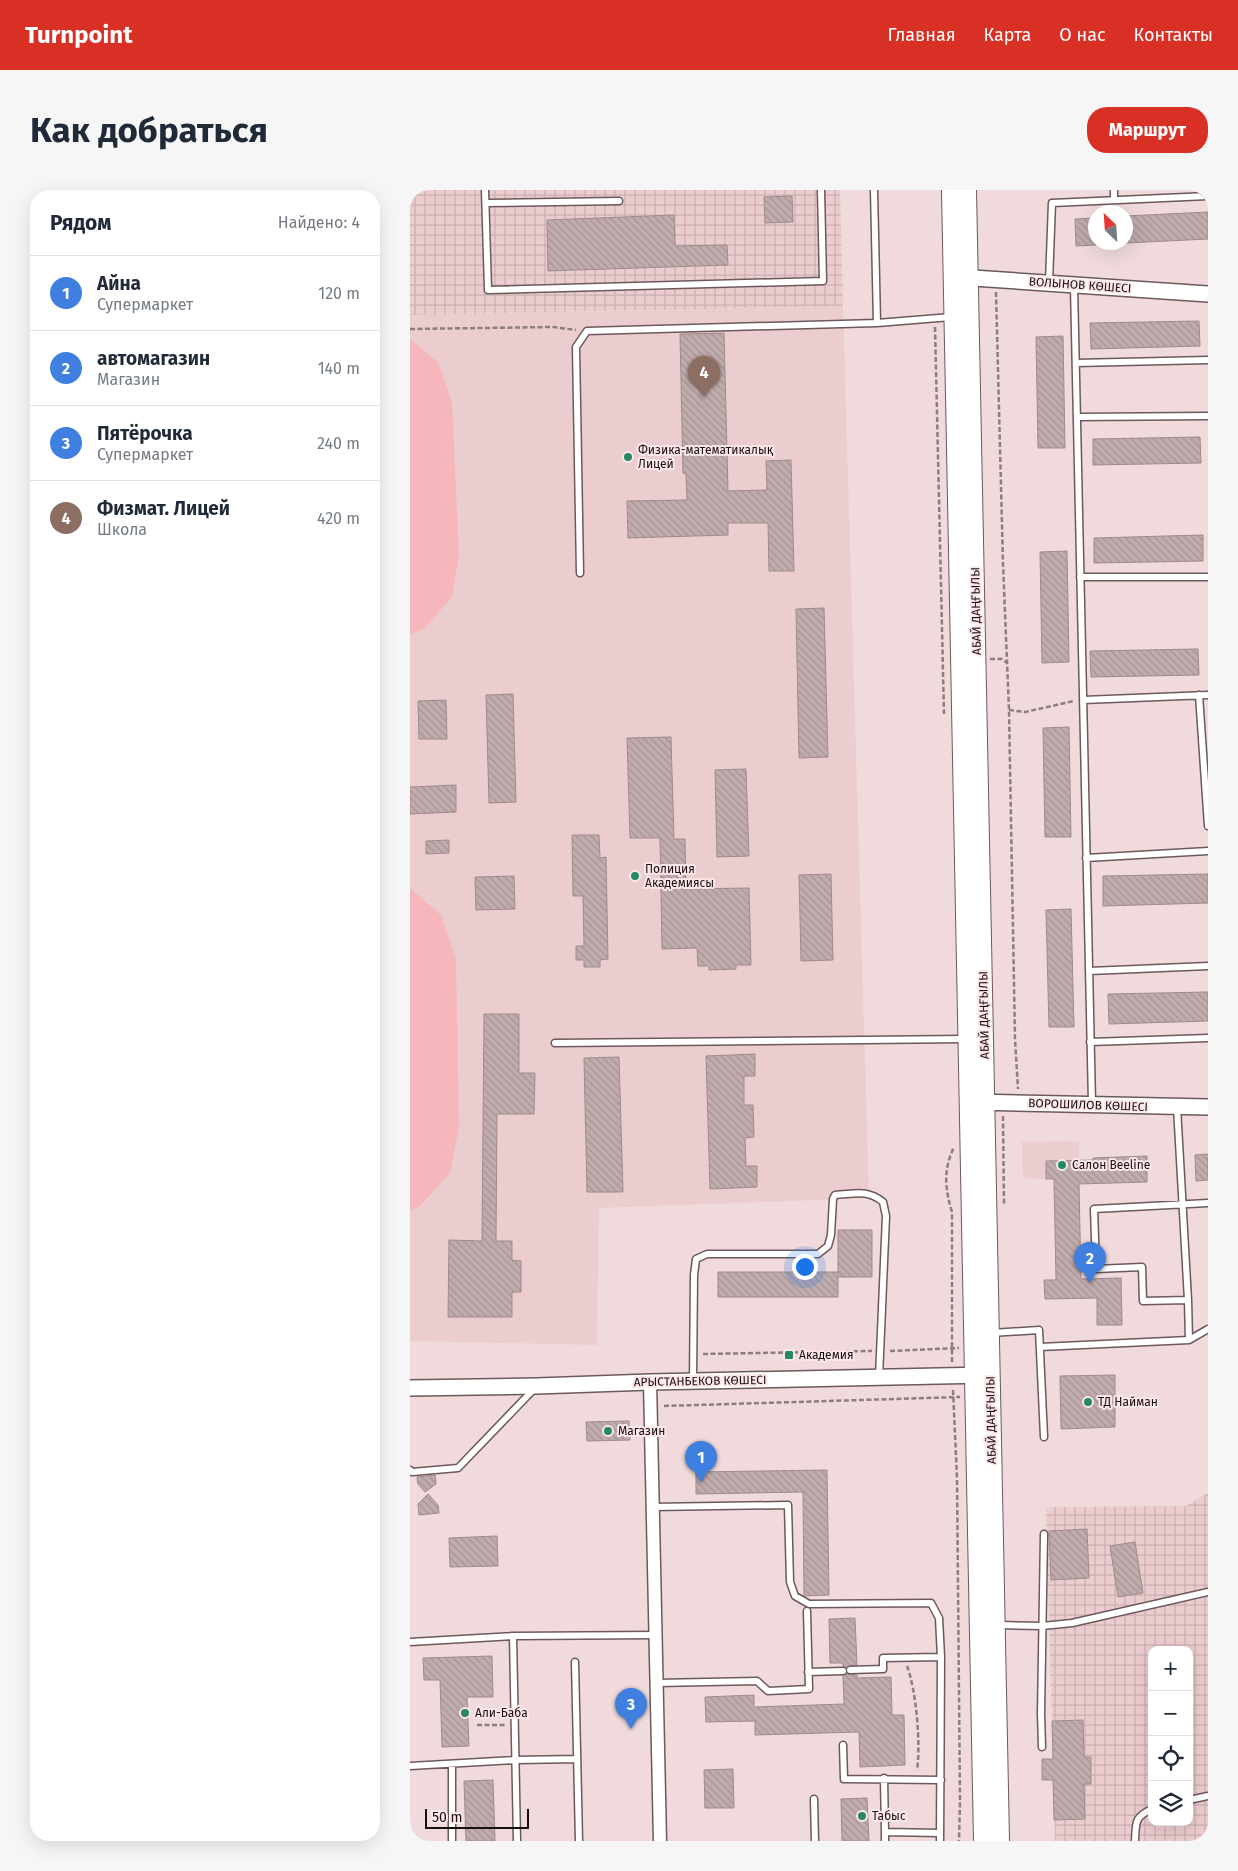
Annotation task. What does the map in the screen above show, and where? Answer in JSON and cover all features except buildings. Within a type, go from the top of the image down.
[{"type":"main road","name":"АБАЙ ДАҢҒЫЛЫ","points":[[951,190],[961,277],[976,1039],[987,1624],[983,1841]]},
{"type":"main road","name":"АБАЙ ДАҢҒЫЛЫ","points":[[961,277],[967,190]]},
{"type":"main road","name":"АБАЙ ДАҢҒЫЛЫ","points":[[977,1102],[990,1334],[982,1375],[974,1396],[1000,1841]]},
{"type":"street","name":"ВОЛЫНОВ КӨШЕСІ","points":[[961,277],[1208,294]]},
{"type":"street","name":"ВОРОШИЛОВ КӨШЕСІ","points":[[977,1102],[1208,1107]]},
{"type":"street","name":"АРЫСТАНБЕКОВ КӨШЕСІ","points":[[410,1388],[982,1375]]},
{"type":"street","points":[[650,1382],[660,1841]]},
{"type":"lane","points":[[485,190],[488,290],[823,281],[821,190]]},
{"type":"lane","points":[[874,190],[877,323]]},
{"type":"lane","points":[[1114,190],[1114,200]]},
{"type":"lane","points":[[1049,283],[1052,204],[1208,196]]},
{"type":"lane","points":[[486,203],[620,201]]},
{"type":"lane","points":[[1074,285],[1092,1105]]},
{"type":"lane","points":[[580,573],[576,347],[587,331],[877,323],[962,317]]},
{"type":"lane","points":[[1076,363],[1208,360]]},
{"type":"lane","points":[[1077,418],[1208,416]]},
{"type":"lane","points":[[1080,576],[1208,577]]},
{"type":"lane","points":[[1199,695],[1208,826]]},
{"type":"lane","points":[[1083,700],[1208,695]]},
{"type":"lane","points":[[1086,858],[1208,851]]},
{"type":"lane","points":[[1089,971],[1208,966]]},
{"type":"lane","points":[[1090,1042],[1208,1038]]},
{"type":"lane","points":[[554,1044],[976,1039]]},
{"type":"lane","points":[[1177,1107],[1189,1340]]},
{"type":"lane","points":[[693,1381],[694,1275],[696,1259],[707,1254],[818,1254],[828,1246],[835,1195],[868,1194],[874,1195],[884,1202],[886,1216],[879,1377]]},
{"type":"lane","points":[[1188,1300],[1143,1301],[1142,1267],[1096,1268],[1094,1209],[1208,1202]]},
{"type":"lane","points":[[1040,1347],[1189,1340],[1208,1329]]},
{"type":"lane","points":[[990,1334],[1040,1330],[1044,1437]]},
{"type":"lane","points":[[410,1470],[412,1472],[458,1468],[537,1386]]},
{"type":"lane","points":[[652,1507],[788,1505],[790,1582],[795,1596],[809,1604],[931,1602],[939,1618],[941,1657],[940,1841]]},
{"type":"lane","points":[[1042,1747],[1044,1534]]},
{"type":"lane","points":[[987,1624],[1042,1626],[1072,1623],[1208,1592]]},
{"type":"lane","points":[[657,1683],[757,1681],[768,1691],[809,1690],[807,1611]]},
{"type":"lane","points":[[410,1642],[513,1636],[655,1635]]},
{"type":"lane","points":[[513,1636],[517,1841]]},
{"type":"lane","points":[[808,1672],[883,1669],[883,1658],[941,1657]]},
{"type":"lane","points":[[575,1662],[579,1841]]},
{"type":"lane","points":[[843,1745],[844,1779],[916,1778],[941,1780]]},
{"type":"lane","points":[[410,1766],[516,1760],[577,1759]]},
{"type":"lane","points":[[452,1764],[452,1841]]},
{"type":"lane","points":[[884,1778],[885,1841]]},
{"type":"lane","points":[[1193,1799],[1208,1796]]},
{"type":"lane","points":[[814,1799],[815,1841]]},
{"type":"lane","points":[[1135,1841],[1136,1822],[1141,1814],[1148,1811]]},
{"type":"lane","points":[[885,1832],[940,1833]]},
{"type":"path","points":[[995,279],[1009,710],[1018,1103]]},
{"type":"path","points":[[935,318],[944,716]]},
{"type":"path","points":[[410,329],[553,327],[587,331]]},
{"type":"path","points":[[1009,710],[1025,712],[1083,700]]},
{"type":"path","points":[[952,1376],[952,1212],[946,1190],[947,1160],[954,1146]]},
{"type":"path","points":[[693,1354],[952,1349]]},
{"type":"path","points":[[650,1406],[974,1396]]},
{"type":"path","points":[[953,1397],[957,1478],[959,1841]]},
{"type":"path","points":[[903,1658],[912,1678],[914,1693],[918,1756],[916,1778]]},
{"type":"path","points":[[477,1725],[515,1725]]},
{"type":"shaded area","points":[[410,190],[840,190],[843,306],[410,315]]},
{"type":"shaded area","name":"Полиция Академиясы","points":[[843,306],[869,1198],[599,1208],[597,1345],[410,1341],[410,315]]},
{"type":"shaded area","points":[[410,339],[438,362],[452,402],[459,555],[452,597],[424,629],[410,634]]},
{"type":"shaded area","points":[[410,888],[441,915],[456,959],[459,1127],[450,1173],[419,1207],[410,1210]]},
{"type":"shaded area","points":[[1079,1141],[1079,1161],[1046,1161],[1046,1179],[1023,1178],[1022,1142]]},
{"type":"shaded area","points":[[1208,1493],[1208,1841],[1055,1841],[1046,1507],[1186,1506]]},
{"type":"place","name":"Физмат. Лицей","points":[[704,397]]},
{"type":"place","name":"Физика-математикалық Лицей","points":[[628,457]]},
{"type":"place","name":"Полиция Академиясы","points":[[635,876]]},
{"type":"place","name":"Cалон Beeline","points":[[1062,1165]]},
{"type":"place","name":"автомагазин","points":[[1090,1283]]},
{"type":"place","name":"Академия","points":[[789,1355]]},
{"type":"place","name":"ТД Найман","points":[[1088,1402]]},
{"type":"place","name":"Магазин","points":[[608,1431]]},
{"type":"place","name":"Айна","points":[[701,1482]]},
{"type":"place","name":"Али-Баба","points":[[465,1713]]},
{"type":"place","name":"Пятёрочка","points":[[631,1729]]},
{"type":"place","name":"Табыс","points":[[862,1816]]}]
